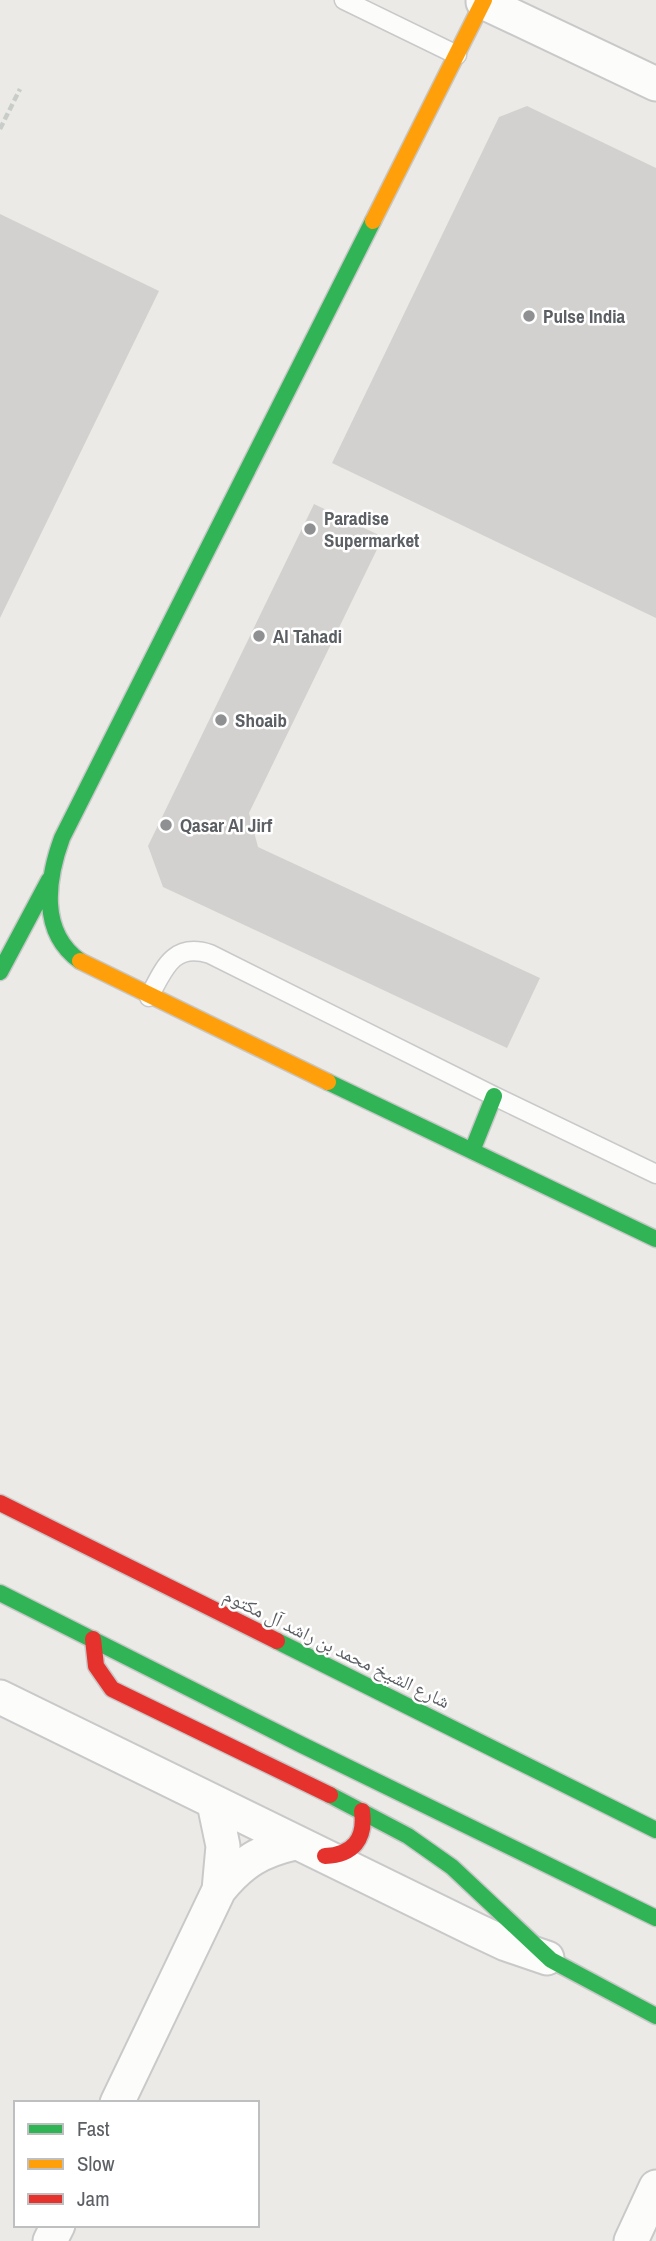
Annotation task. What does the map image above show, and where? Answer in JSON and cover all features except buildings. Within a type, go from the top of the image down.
[{"type":"main road","points":[[0,972],[49,880],[62,838],[484,1]]},
{"type":"main road","points":[[49,880],[50,906],[57,930],[69,953],[89,967],[472,1151],[655,1235]]},
{"type":"main road","points":[[472,1151],[494,1096]]},
{"type":"main road","name":"شارع الشيخ محمد بن راشد آل مكتوم","points":[[0,1503],[656,1830]]},
{"type":"main road","points":[[0,1593],[302,1745],[656,1918]]},
{"type":"main road","points":[[93,1639],[95,1666],[112,1689],[408,1836],[452,1867],[551,1960],[656,2016]]},
{"type":"main road","points":[[325,1856],[345,1854],[360,1841],[364,1831],[362,1811]]},
{"type":"street","points":[[484,1],[656,85]]},
{"type":"street","points":[[0,1697],[496,1939],[551,1960]]},
{"type":"street","points":[[214,1803],[223,1846],[219,1890]]},
{"type":"street","points":[[118,2101],[219,1890],[234,1872],[252,1858],[273,1848],[295,1843]]},
{"type":"street","points":[[631,2241],[656,2187]]},
{"type":"lane","points":[[344,0],[457,55]]},
{"type":"lane","points":[[149,997],[171,959],[180,953],[201,951],[656,1174]]},
{"type":"path","points":[[0,129],[20,89]]},
{"type":"traffic: fast","points":[[80,961],[67,949],[52,920],[50,887],[62,838],[373,221]]},
{"type":"traffic: fast","points":[[0,972],[49,880]]},
{"type":"traffic: fast","points":[[328,1082],[656,1239]]},
{"type":"traffic: fast","points":[[472,1151],[494,1096]]},
{"type":"traffic: fast","points":[[0,1593],[302,1745],[656,1918]]},
{"type":"traffic: fast","points":[[277,1641],[656,1830]]},
{"type":"traffic: fast","points":[[330,1795],[408,1836],[452,1867],[551,1960]]},
{"type":"traffic: fast","points":[[551,1960],[656,2016]]},
{"type":"traffic: slow","points":[[373,221],[484,0]]},
{"type":"traffic: slow","points":[[80,961],[328,1082]]},
{"type":"traffic: jam","points":[[0,1503],[277,1641]]},
{"type":"traffic: jam","points":[[93,1639],[96,1666],[112,1689],[330,1795]]},
{"type":"traffic: jam","points":[[325,1856],[343,1852],[356,1844],[362,1830],[362,1811]]},
{"type":"place","name":"Pulse India","points":[[529,316]]},
{"type":"place","name":"Paradise Supermarket","points":[[310,529]]},
{"type":"place","name":"Al Tahadi","points":[[259,636]]},
{"type":"place","name":"Shoaib","points":[[221,720]]},
{"type":"place","name":"Qasar Al Jirf","points":[[166,825]]}]
